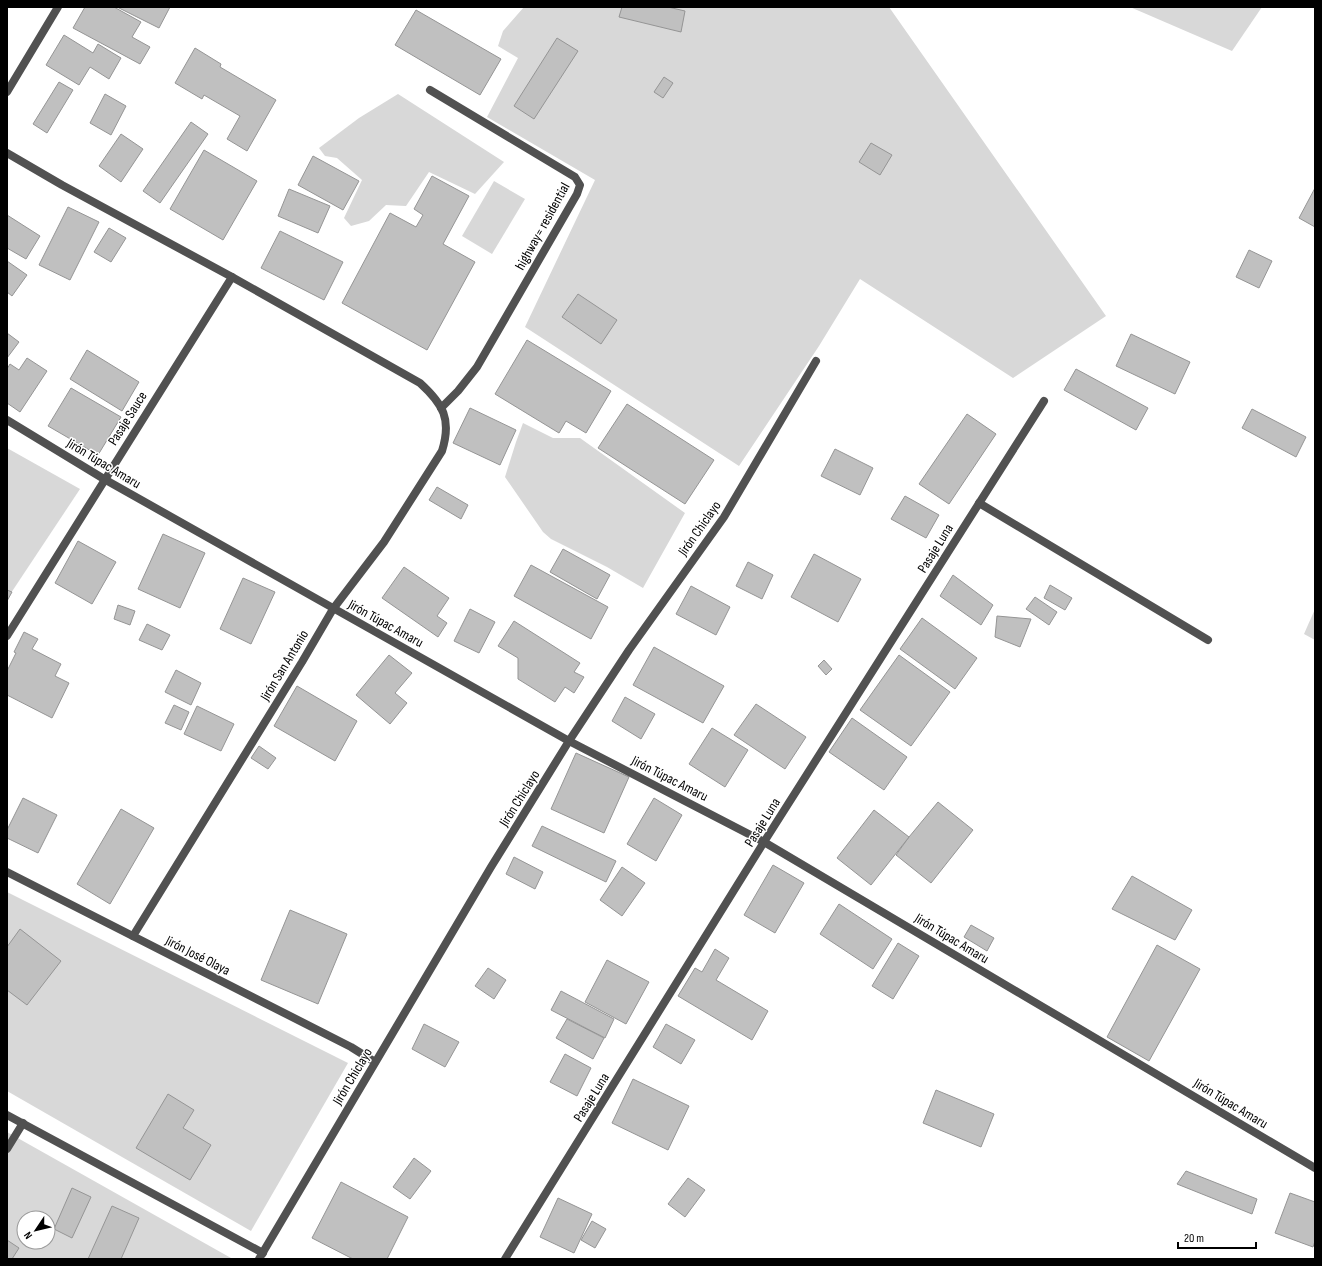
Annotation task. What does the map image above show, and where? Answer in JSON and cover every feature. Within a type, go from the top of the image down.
[{"type":"street","points":[[7,92],[58,7]]},
{"type":"street","name":"highway= residential","points":[[430,90],[575,177],[580,185],[577,194],[477,367],[441,408]]},
{"type":"street","points":[[7,153],[420,383],[436,399],[441,408]]},
{"type":"street","name":"Pasaje Sauce","points":[[7,636],[232,277]]},
{"type":"street","name":"Jirón Chiclayo","points":[[261,1256],[375,1062],[569,741],[629,650],[724,517],[816,361]]},
{"type":"street","name":"Pasaje Luna","points":[[505,1259],[764,842],[1044,401]]},
{"type":"street","name":"Jirón San Antonio","points":[[133,936],[302,662],[333,609],[384,542],[442,451],[446,438],[446,424],[441,408]]},
{"type":"street","name":"Jirón Túpac Amaru","points":[[7,420],[104,479],[569,741],[764,842],[1315,1168]]},
{"type":"street","points":[[979,503],[1208,640]]},
{"type":"street","name":"Jirón José Olaya","points":[[7,872],[351,1047],[375,1062]]},
{"type":"street","points":[[7,1114],[261,1256]]},
{"type":"street","points":[[7,1149],[23,1123]]},
{"type":"shaded area","points":[[524,7],[889,7],[1106,316],[1013,378],[860,279],[819,346],[739,466],[525,327],[595,180],[487,117],[518,58],[498,46],[503,31]]},
{"type":"shaded area","points":[[1130,7],[1262,7],[1232,51]]},
{"type":"shaded area","points":[[398,94],[504,162],[475,194],[429,172],[406,206],[386,205],[369,221],[351,226],[344,218],[362,180],[337,158],[325,156],[319,148],[359,118]]},
{"type":"shaded area","points":[[494,181],[525,199],[492,254],[462,236]]},
{"type":"shaded area","points":[[523,423],[553,438],[580,438],[685,513],[643,588],[607,567],[551,539],[543,532],[505,477]]},
{"type":"shaded area","points":[[7,448],[80,489],[7,599]]},
{"type":"shaded area","points":[[1315,609],[1315,640],[1304,634]]},
{"type":"shaded area","points":[[7,892],[348,1063],[251,1231],[7,1091]]},
{"type":"shaded area","points":[[7,1132],[231,1258],[7,1259]]},
{"type":"building","points":[[85,7],[114,7],[141,22],[132,37],[150,47],[140,64],[73,28]]},
{"type":"building","points":[[117,7],[170,7],[159,28]]},
{"type":"building","points":[[622,7],[668,7],[685,11],[681,32],[619,17]]},
{"type":"building","points":[[416,10],[501,59],[480,95],[395,45]]},
{"type":"building","points":[[64,35],[93,53],[98,44],[121,58],[109,79],[90,67],[79,85],[46,65]]},
{"type":"building","points":[[557,38],[578,51],[534,119],[514,106]]},
{"type":"building","points":[[195,48],[221,64],[220,67],[276,100],[247,151],[227,139],[240,116],[204,95],[202,99],[175,83]]},
{"type":"building","points":[[664,77],[673,83],[663,98],[654,92]]},
{"type":"building","points":[[59,82],[73,90],[47,133],[33,124]]},
{"type":"building","points":[[105,94],[126,106],[111,135],[90,123]]},
{"type":"building","points":[[191,122],[208,134],[160,203],[143,191]]},
{"type":"building","points":[[121,134],[143,149],[121,182],[99,166]]},
{"type":"building","points":[[871,143],[892,155],[880,175],[859,162]]},
{"type":"building","points":[[204,150],[257,181],[223,240],[170,209]]},
{"type":"building","points":[[313,156],[359,181],[343,210],[298,185]]},
{"type":"building","points":[[432,176],[469,196],[443,244],[475,262],[427,350],[342,303],[390,213],[416,227],[423,215],[414,209]]},
{"type":"building","points":[[1315,188],[1315,227],[1299,218]]},
{"type":"building","points":[[289,189],[330,206],[318,233],[278,216]]},
{"type":"building","points":[[68,207],[99,222],[70,280],[39,265]]},
{"type":"building","points":[[7,215],[40,236],[26,259],[7,248]]},
{"type":"building","points":[[109,228],[126,238],[111,262],[94,252]]},
{"type":"building","points":[[280,231],[343,262],[324,300],[261,268]]},
{"type":"building","points":[[1249,250],[1272,261],[1259,288],[1236,277]]},
{"type":"building","points":[[7,261],[27,275],[12,296],[7,292]]},
{"type":"building","points":[[578,294],[617,320],[601,344],[562,317]]},
{"type":"building","points":[[7,333],[19,342],[7,358]]},
{"type":"building","points":[[1131,334],[1190,362],[1175,394],[1116,366]]},
{"type":"building","points":[[527,340],[611,391],[586,433],[566,421],[559,433],[495,394]]},
{"type":"building","points":[[87,350],[139,382],[122,411],[70,379]]},
{"type":"building","points":[[27,358],[47,371],[20,412],[7,403],[7,369],[10,364],[19,370]]},
{"type":"building","points":[[1076,369],[1148,408],[1136,430],[1064,390]]},
{"type":"building","points":[[71,388],[121,417],[98,455],[48,426]]},
{"type":"building","points":[[627,404],[714,460],[685,504],[598,448]]},
{"type":"building","points":[[470,408],[516,430],[500,465],[453,443]]},
{"type":"building","points":[[1252,409],[1306,437],[1296,457],[1242,428]]},
{"type":"building","points":[[967,414],[996,434],[949,504],[919,484]]},
{"type":"building","points":[[835,449],[873,468],[860,495],[821,476]]},
{"type":"building","points":[[437,487],[468,505],[461,519],[429,500]]},
{"type":"building","points":[[905,496],[939,515],[926,538],[891,519]]},
{"type":"building","points":[[163,534],[205,553],[180,608],[138,589]]},
{"type":"building","points":[[78,541],[116,562],[92,604],[55,583]]},
{"type":"building","points":[[563,549],[610,575],[597,599],[550,572]]},
{"type":"building","points":[[814,554],[861,579],[838,622],[791,597]]},
{"type":"building","points":[[748,562],[773,575],[762,599],[736,586]]},
{"type":"building","points":[[531,565],[608,607],[591,639],[514,596]]},
{"type":"building","points":[[404,567],[449,598],[437,616],[447,623],[438,637],[382,598]]},
{"type":"building","points":[[953,575],[993,605],[981,625],[940,596]]},
{"type":"building","points":[[243,578],[275,592],[251,644],[220,629]]},
{"type":"building","points":[[1050,585],[1072,598],[1065,610],[1044,598]]},
{"type":"building","points":[[691,586],[730,607],[716,635],[676,614]]},
{"type":"building","points":[[7,590],[12,592],[7,601]]},
{"type":"building","points":[[1035,597],[1057,612],[1049,625],[1026,609]]},
{"type":"building","points":[[118,605],[135,611],[130,625],[114,619]]},
{"type":"building","points":[[470,609],[495,622],[479,653],[454,641]]},
{"type":"building","points":[[997,616],[1031,619],[1020,647],[995,637]]},
{"type":"building","points":[[922,618],[977,658],[955,689],[900,649]]},
{"type":"building","points":[[514,621],[580,663],[574,672],[584,677],[574,693],[565,687],[555,702],[518,679],[518,658],[498,646]]},
{"type":"building","points":[[147,624],[170,635],[162,650],[139,640]]},
{"type":"building","points":[[24,632],[38,639],[32,649],[61,664],[55,676],[69,683],[52,718],[7,695],[7,671]]},
{"type":"building","points":[[654,647],[724,686],[703,723],[633,685]]},
{"type":"building","points":[[389,655],[412,673],[395,693],[407,703],[390,724],[356,695]]},
{"type":"building","points":[[899,655],[950,692],[911,746],[860,710]]},
{"type":"building","points":[[824,660],[832,669],[826,675],[818,666]]},
{"type":"building","points":[[176,670],[201,683],[191,705],[165,692]]},
{"type":"building","points":[[297,686],[357,721],[335,761],[274,726]]},
{"type":"building","points":[[625,697],[655,714],[641,739],[612,721]]},
{"type":"building","points":[[756,704],[806,737],[785,769],[734,735]]},
{"type":"building","points":[[174,705],[189,712],[181,730],[165,723]]},
{"type":"building","points":[[197,706],[234,724],[221,751],[184,734]]},
{"type":"building","points":[[852,718],[907,757],[884,790],[829,752]]},
{"type":"building","points":[[712,728],[748,750],[725,787],[689,764]]},
{"type":"building","points":[[259,746],[276,758],[268,769],[251,758]]},
{"type":"building","points":[[576,753],[629,777],[604,833],[551,809]]},
{"type":"building","points":[[23,798],[57,815],[38,853],[7,838],[7,830]]},
{"type":"building","points":[[654,798],[682,815],[656,861],[627,844]]},
{"type":"building","points":[[938,802],[973,830],[931,883],[896,855]]},
{"type":"building","points":[[121,809],[154,828],[110,904],[77,884]]},
{"type":"building","points":[[874,810],[909,837],[871,885],[837,858]]},
{"type":"building","points":[[542,826],[616,861],[606,882],[532,846]]},
{"type":"building","points":[[514,857],[543,872],[535,889],[506,874]]},
{"type":"building","points":[[773,865],[804,883],[775,933],[744,915]]},
{"type":"building","points":[[622,867],[645,883],[622,916],[600,900]]},
{"type":"building","points":[[1132,876],[1192,910],[1175,940],[1112,909]]},
{"type":"building","points":[[839,904],[892,939],[873,969],[820,934]]},
{"type":"building","points":[[290,910],[347,934],[318,1004],[261,980]]},
{"type":"building","points":[[971,925],[994,938],[987,951],[964,937]]},
{"type":"building","points":[[20,929],[61,961],[27,1005],[7,990],[7,947]]},
{"type":"building","points":[[898,943],[919,956],[893,999],[872,986]]},
{"type":"building","points":[[1157,945],[1200,969],[1149,1061],[1107,1037]]},
{"type":"building","points":[[715,949],[729,958],[716,980],[768,1011],[752,1040],[678,996],[695,968],[702,972]]},
{"type":"building","points":[[607,960],[649,982],[626,1024],[585,1002]]},
{"type":"building","points":[[488,968],[506,980],[494,999],[475,986]]},
{"type":"building","points":[[561,991],[614,1019],[605,1038],[551,1010]]},
{"type":"building","points":[[567,1019],[604,1038],[593,1059],[556,1038]]},
{"type":"building","points":[[424,1024],[459,1042],[445,1067],[412,1049]]},
{"type":"building","points":[[666,1024],[695,1040],[681,1064],[653,1047]]},
{"type":"building","points":[[565,1054],[591,1068],[577,1096],[550,1082]]},
{"type":"building","points":[[633,1079],[689,1106],[668,1150],[612,1123]]},
{"type":"building","points":[[936,1090],[994,1114],[981,1147],[923,1123]]},
{"type":"building","points":[[168,1094],[194,1110],[183,1128],[211,1145],[190,1180],[136,1148]]},
{"type":"building","points":[[414,1158],[431,1171],[410,1199],[393,1187]]},
{"type":"building","points":[[1186,1171],[1257,1199],[1252,1214],[1177,1184]]},
{"type":"building","points":[[688,1178],[705,1190],[685,1217],[668,1204]]},
{"type":"building","points":[[341,1182],[408,1217],[387,1259],[353,1259],[312,1238]]},
{"type":"building","points":[[72,1188],[91,1197],[72,1238],[56,1230],[56,1224]]},
{"type":"building","points":[[1290,1193],[1315,1202],[1315,1241],[1313,1247],[1275,1233]]},
{"type":"building","points":[[558,1198],[592,1214],[574,1253],[540,1237]]},
{"type":"building","points":[[112,1206],[139,1218],[121,1259],[88,1259]]},
{"type":"building","points":[[592,1221],[606,1229],[595,1248],[581,1240]]},
{"type":"building","points":[[7,1240],[16,1246],[16,1250],[18,1250],[12,1259],[7,1259]]}]
